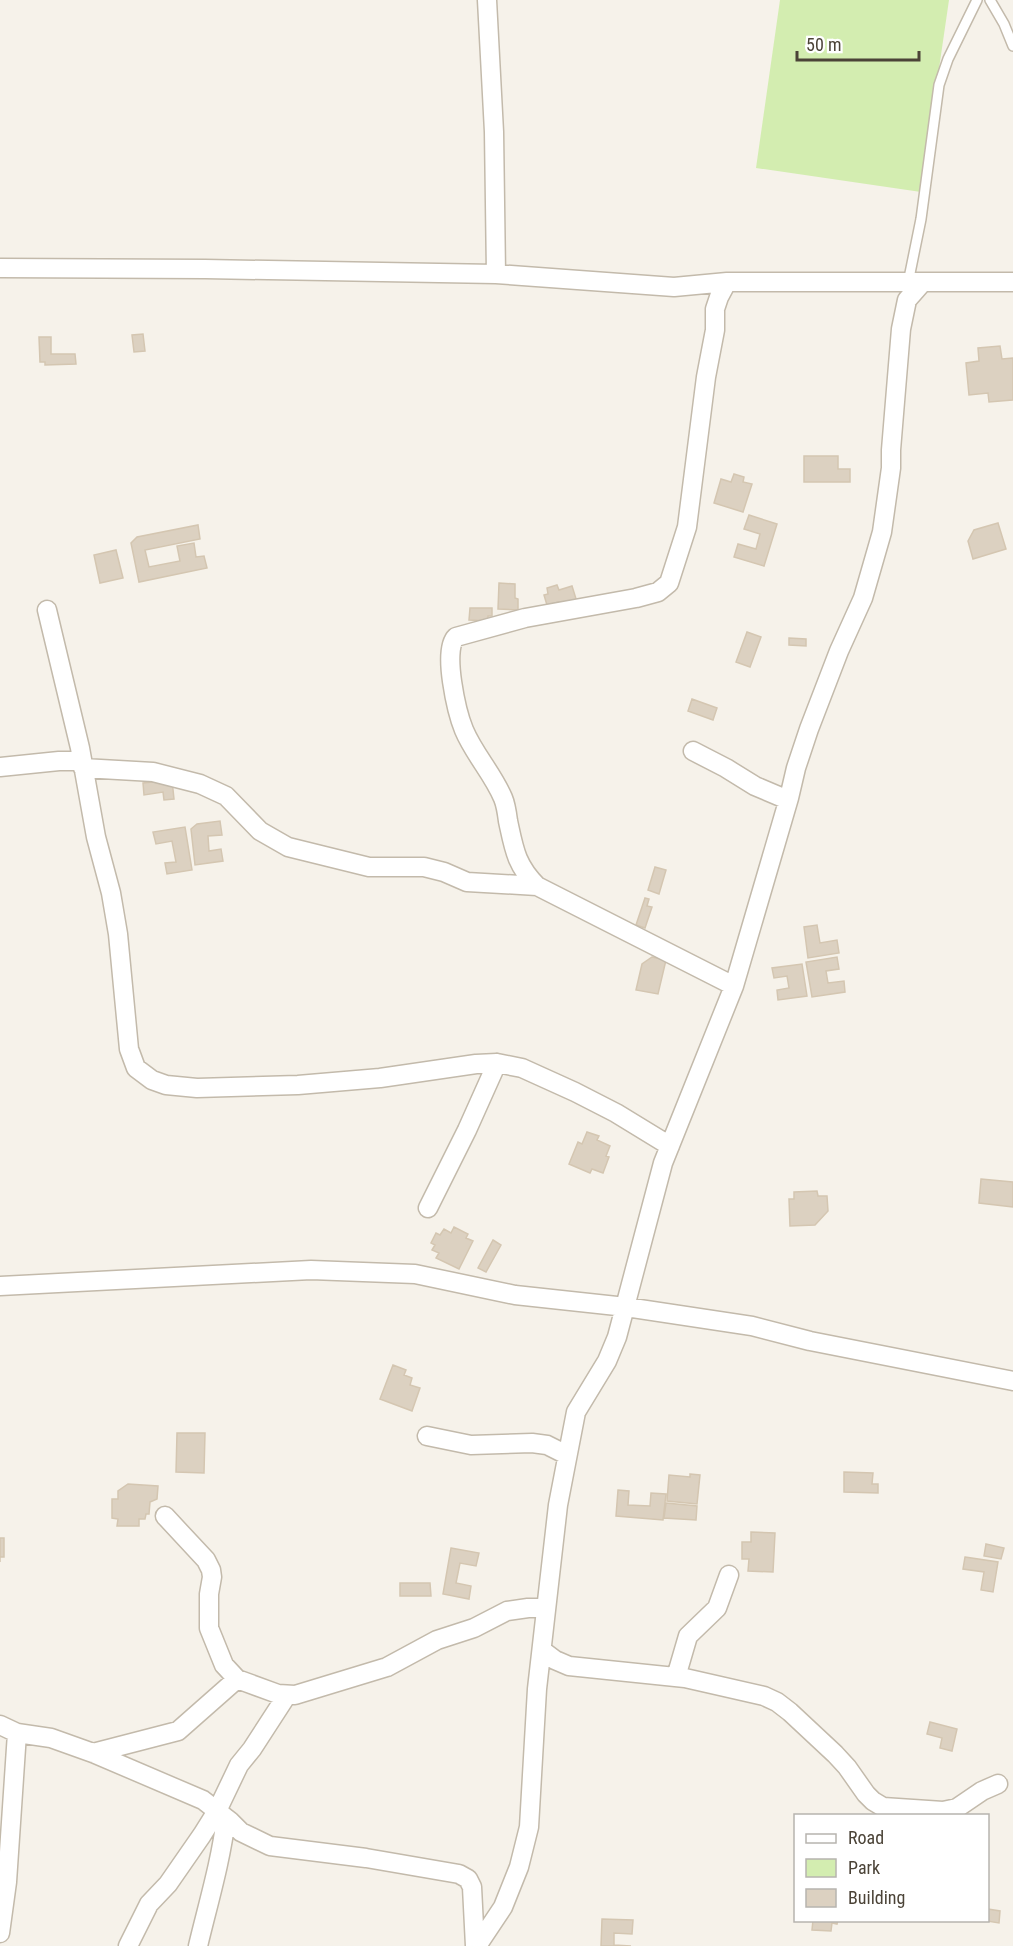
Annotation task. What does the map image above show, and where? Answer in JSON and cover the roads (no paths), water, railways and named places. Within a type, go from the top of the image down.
[{"type":"street","points":[[487,0],[494,132],[496,274]]},
{"type":"street","points":[[0,268],[205,268],[496,274],[674,287],[727,282],[1013,282]]},
{"type":"street","points":[[727,282],[716,309],[687,526],[669,583],[658,592],[636,598],[525,618],[456,637],[452,640],[450,648],[452,684],[464,730],[504,799],[515,855],[525,874],[537,886],[734,986]]},
{"type":"street","points":[[476,1946],[505,1902],[519,1867],[529,1827],[537,1689],[546,1608],[558,1505],[576,1412],[607,1361],[626,1307],[663,1163],[734,986],[796,768],[839,651],[863,598],[882,532],[891,468],[901,328],[907,300],[915,283]]},
{"type":"street","points":[[47,610],[96,837],[111,893],[118,934],[129,1049],[136,1068],[152,1080],[166,1085],[197,1088],[298,1085],[380,1078],[465,1065],[497,1063],[522,1068],[575,1092],[616,1113],[670,1146]]},
{"type":"street","points":[[693,751],[755,786],[788,800]]},
{"type":"street","points":[[0,767],[82,764],[153,772],[200,784],[226,796],[260,831],[288,847],[369,867],[424,867],[444,872],[467,882],[537,886]]},
{"type":"street","points":[[428,1208],[497,1063]]},
{"type":"street","points":[[0,1286],[322,1271],[415,1274],[516,1295],[626,1307],[752,1326],[810,1341],[1013,1381]]},
{"type":"street","points":[[427,1436],[471,1445],[547,1444],[567,1455]]},
{"type":"street","points":[[165,1516],[206,1560],[211,1570],[210,1628],[224,1665],[237,1679],[278,1695],[287,1695],[387,1667],[437,1640],[474,1628],[507,1611],[546,1608]]},
{"type":"street","points":[[676,1677],[688,1636],[717,1608],[729,1575]]},
{"type":"street","points":[[543,1651],[569,1666],[676,1677],[764,1696],[777,1702],[835,1754],[866,1794],[883,1807],[943,1811],[957,1808],[982,1791],[998,1784]]},
{"type":"street","points":[[93,1753],[178,1731],[237,1679]]},
{"type":"street","points":[[198,1946],[222,1847],[222,1814],[239,1765],[287,1695]]},
{"type":"street","points":[[0,1725],[17,1733],[51,1738],[93,1753],[203,1800],[241,1832],[270,1846],[366,1858],[459,1874],[468,1879],[472,1887],[476,1946]]},
{"type":"street","points":[[0,1934],[7,1882],[17,1733]]},
{"type":"street","points":[[128,1946],[149,1904],[168,1884],[202,1835],[222,1814]]},
{"type":"lane","points":[[915,283],[939,85],[948,59],[977,0]]},
{"type":"lane","points":[[990,0],[1013,46]]}]
